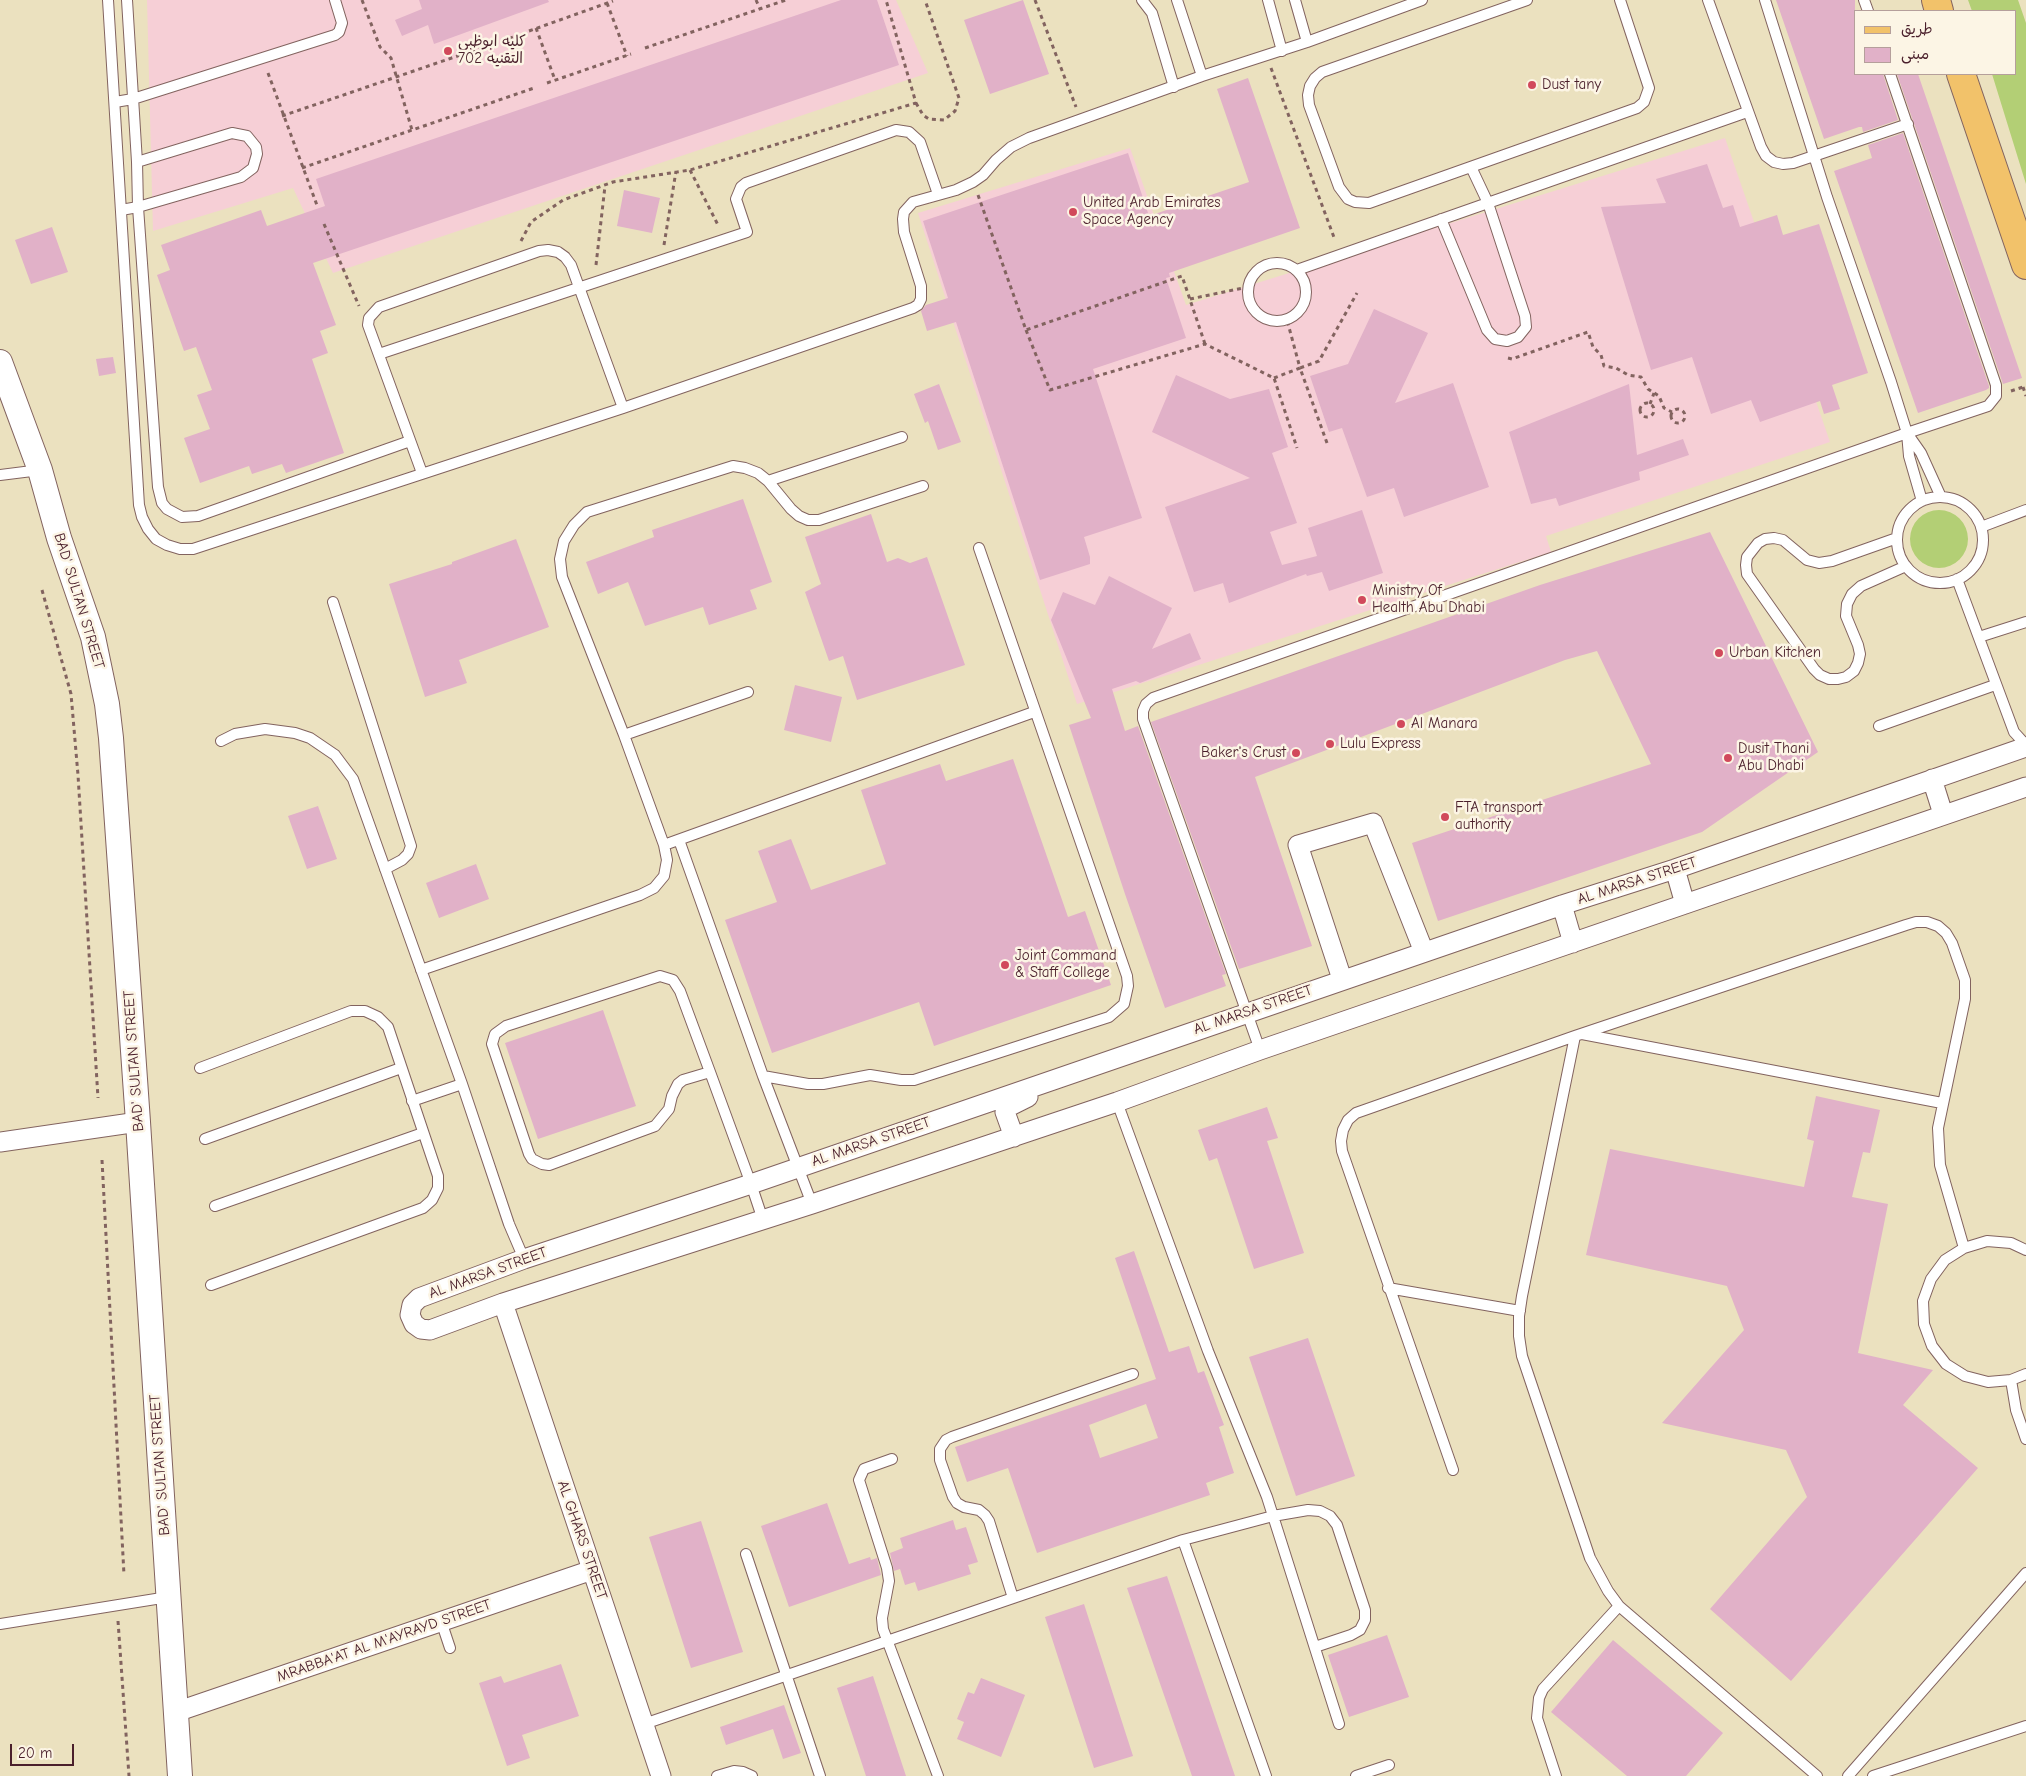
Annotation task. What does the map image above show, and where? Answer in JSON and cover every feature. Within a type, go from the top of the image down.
[{"type":"main road","points":[[1961,75],[2026,265]]},
{"type":"street","name":"BAD' SULTAN STREET","points":[[0,362],[40,470],[59,538],[93,637],[107,704],[138,1122],[180,1776]]},
{"type":"street","name":"AL MARSA STREET","points":[[2026,746],[1675,869],[1342,979],[751,1184],[524,1259],[419,1298],[412,1305],[410,1314],[414,1324],[421,1329],[430,1330],[503,1304],[812,1204],[1117,1102],[1260,1050],[2026,787]]},
{"type":"street","points":[[1932,779],[1943,814]]},
{"type":"street","points":[[1342,979],[1298,845],[1373,823],[1424,952]]},
{"type":"street","points":[[1675,869],[1685,904]]},
{"type":"street","points":[[1562,905],[1572,943]]},
{"type":"street","points":[[1014,1136],[1005,1112],[1008,1106],[1087,1078],[1096,1064]]},
{"type":"street","points":[[0,1142],[138,1122]]},
{"type":"street","name":"AL GHARS STREET","points":[[503,1304],[662,1776]]},
{"type":"street","name":"MRABBA'AT AL M'AYRAYD STREET","points":[[176,1712],[592,1570]]},
{"type":"lane","points":[[108,0],[139,504],[142,518],[156,539],[167,546],[180,549],[206,546],[623,408],[913,308],[918,305],[922,293],[904,232],[904,212],[913,202],[956,190],[984,176],[996,160],[1011,147],[1029,138],[1202,76],[1282,51],[1422,0]]},
{"type":"lane","points":[[127,0],[138,207],[159,495],[167,509],[182,517],[198,516],[410,441]]},
{"type":"lane","points":[[115,102],[133,100],[335,35],[339,32],[342,23],[335,0]]},
{"type":"lane","points":[[1142,0],[1152,13],[1174,87]]},
{"type":"lane","points":[[1176,0],[1202,76]]},
{"type":"lane","points":[[1268,0],[1282,51]]},
{"type":"lane","points":[[1295,0],[1307,42]]},
{"type":"lane","points":[[1526,0],[1322,72],[1315,78],[1310,86],[1308,95],[1309,105],[1339,187],[1348,199],[1354,202],[1369,203],[1637,108],[1648,96],[1647,80],[1620,0]]},
{"type":"lane","points":[[1708,0],[1761,147],[1766,156],[1774,162],[1783,164],[1793,163],[1908,124]]},
{"type":"lane","points":[[1765,0],[1814,156],[1907,433],[1909,456],[1922,501]]},
{"type":"lane","points":[[1260,1050],[1142,719],[1146,704],[1153,698],[1988,406],[1993,402],[1996,390],[1890,75]]},
{"type":"lane","points":[[1297,270],[1747,112]]},
{"type":"lane","points":[[379,354],[747,232],[736,199],[741,187],[746,183],[896,130],[909,132],[920,142],[938,194]]},
{"type":"lane","points":[[121,210],[138,207],[241,177],[253,168],[257,154],[256,147],[247,136],[232,133],[137,162]]},
{"type":"lane","points":[[1440,220],[1487,330],[1495,339],[1507,341],[1518,337],[1526,327],[1525,316],[1488,203],[1471,167]]},
{"type":"lane","points":[[422,473],[368,325],[373,312],[379,307],[539,252],[548,250],[558,252],[571,265],[623,408]]},
{"type":"lane","points":[[1272,262],[1281,262],[1297,270],[1303,278],[1306,298],[1296,315],[1287,320],[1277,321],[1267,319],[1258,314],[1248,297],[1251,277],[1257,270],[1272,262]]},
{"type":"lane","points":[[132,382],[150,379]]},
{"type":"lane","points":[[1907,433],[1921,453],[1941,497]]},
{"type":"lane","points":[[768,481],[902,437]]},
{"type":"lane","points":[[421,970],[640,895],[654,888],[664,876],[667,860],[664,845],[624,735],[562,577],[560,559],[564,541],[574,525],[587,512],[733,466],[758,473],[768,481],[791,509],[799,516],[808,520],[819,520],[922,486]]},
{"type":"lane","points":[[0,475],[40,470]]},
{"type":"lane","points":[[1941,497],[1951,498],[1964,505],[1974,515],[1981,527],[1982,548],[1979,557],[1966,574],[1946,582],[1935,582],[1924,580],[1906,566],[1901,558],[1897,538],[1899,526],[1913,506],[1928,498],[1941,497]]},
{"type":"lane","points":[[1981,527],[2026,510]]},
{"type":"lane","points":[[1897,538],[1832,562],[1819,563],[1807,560],[1783,540],[1765,539],[1758,543],[1747,557],[1746,565],[1748,574],[1814,669],[1820,675],[1829,679],[1846,677],[1854,671],[1858,663],[1860,654],[1858,645],[1846,616],[1847,604],[1852,594],[1861,586],[1906,566]]},
{"type":"lane","points":[[763,1076],[808,1084],[823,1084],[870,1075],[914,1080],[1109,1017],[1124,1004],[1128,986],[1127,976],[1034,712],[979,548]]},
{"type":"lane","points":[[1957,579],[2014,732],[2026,746]]},
{"type":"lane","points":[[333,602],[411,846],[408,854],[402,860],[385,869]]},
{"type":"lane","points":[[1979,637],[2026,622]]},
{"type":"lane","points":[[1879,726],[1996,685]]},
{"type":"lane","points":[[624,735],[748,692]]},
{"type":"lane","points":[[664,845],[1034,712]]},
{"type":"lane","points":[[221,740],[250,731],[280,730],[310,738],[335,755],[353,779],[462,1084],[509,1224],[524,1259]]},
{"type":"lane","points":[[679,840],[763,1076],[812,1204]]},
{"type":"lane","points":[[1453,1470],[1388,1288],[1342,1151],[1341,1140],[1343,1130],[1348,1120],[1356,1113],[1578,1035],[1906,925],[1916,922],[1927,922],[1938,926],[1946,933],[1952,943],[1962,970],[1966,989],[1938,1128],[1940,1165],[1964,1248]]},
{"type":"lane","points":[[710,1072],[683,1080],[678,1084],[672,1096],[669,1109],[655,1126],[549,1165],[542,1164],[529,1154],[492,1044],[496,1034],[506,1026],[660,976],[667,977],[678,984],[751,1184],[763,1220]]},
{"type":"lane","points":[[200,1068],[350,1011],[365,1011],[378,1017],[388,1027],[438,1176],[438,1188],[432,1200],[422,1208],[211,1284]]},
{"type":"lane","points":[[1578,1035],[1942,1103]]},
{"type":"lane","points":[[1578,1035],[1520,1311],[1519,1336],[1522,1356],[1590,1558],[1608,1591],[1620,1606],[1817,1776]]},
{"type":"lane","points":[[205,1139],[401,1068]]},
{"type":"lane","points":[[412,1101],[462,1084]]},
{"type":"lane","points":[[1117,1102],[1208,1351],[1274,1516],[1339,1724]]},
{"type":"lane","points":[[215,1206],[423,1133]]},
{"type":"lane","points":[[2026,1250],[2011,1243],[1987,1241],[1964,1248],[1945,1260],[1931,1279],[1923,1301],[1924,1324],[1932,1346],[1946,1364],[1965,1376],[1988,1382],[2011,1380],[2026,1374]]},
{"type":"lane","points":[[1388,1288],[1520,1311]]},
{"type":"lane","points":[[1013,1598],[989,1521],[985,1514],[979,1510],[964,1507],[957,1503],[953,1497],[940,1460],[942,1444],[952,1437],[1133,1374]]},
{"type":"lane","points":[[2011,1380],[2016,1410],[2026,1439]]},
{"type":"lane","points":[[892,1459],[864,1469],[859,1480],[887,1568],[888,1594],[882,1618],[883,1629],[938,1776]]},
{"type":"lane","points":[[644,1724],[1183,1540],[1274,1516],[1308,1510],[1320,1510],[1330,1516],[1337,1525],[1365,1610],[1365,1620],[1360,1630],[1315,1647]]},
{"type":"lane","points":[[1183,1540],[1266,1776]]},
{"type":"lane","points":[[746,1554],[820,1776]]},
{"type":"lane","points":[[1848,1776],[2026,1573]]},
{"type":"lane","points":[[0,1624],[168,1597]]},
{"type":"lane","points":[[1556,1776],[1537,1718],[1539,1698],[1543,1689],[1620,1606]]},
{"type":"lane","points":[[442,1622],[450,1648]]},
{"type":"lane","points":[[1873,1776],[2026,1726]]},
{"type":"lane","points":[[1356,1776],[1389,1765]]},
{"type":"lane","points":[[717,1776],[734,1771],[752,1776]]},
{"type":"path","points":[[362,0],[380,47],[390,58],[412,130]]},
{"type":"path","points":[[756,0],[760,9]]},
{"type":"path","points":[[645,48],[786,0]]},
{"type":"path","points":[[886,0],[916,103],[923,115],[929,119],[944,120],[955,111],[960,98],[925,0]]},
{"type":"path","points":[[1035,0],[1081,120]]},
{"type":"path","points":[[529,32],[613,1]]},
{"type":"path","points":[[607,4],[627,56]]},
{"type":"path","points":[[536,28],[555,80]]},
{"type":"path","points":[[282,116],[516,36]]},
{"type":"path","points":[[547,83],[631,54]]},
{"type":"path","points":[[1267,56],[1341,255]]},
{"type":"path","points":[[263,58],[282,116],[318,208]]},
{"type":"path","points":[[302,168],[534,88]]},
{"type":"path","points":[[510,262],[531,222],[563,200],[613,182],[690,170],[916,103]]},
{"type":"path","points":[[690,170],[725,240]]},
{"type":"path","points":[[662,261],[676,171]]},
{"type":"path","points":[[973,182],[1026,330],[1050,390],[1204,344],[1274,378],[1297,448]]},
{"type":"path","points":[[595,283],[605,186]]},
{"type":"path","points":[[324,224],[368,325]]},
{"type":"path","points":[[1026,330],[1182,276],[1204,344]]},
{"type":"path","points":[[1190,299],[1248,287]]},
{"type":"path","points":[[1274,378],[1319,361],[1357,292]]},
{"type":"path","points":[[1287,320],[1300,368],[1327,443]]},
{"type":"path","points":[[1506,357],[1512,359],[1588,332],[1593,347],[1601,355],[1604,366],[1616,368],[1628,375],[1641,377],[1648,389],[1659,396],[1664,408],[1672,412],[1679,410],[1684,415],[1682,422],[1674,422],[1671,416],[1672,412]]},
{"type":"path","points":[[2023,387],[2026,396]]},
{"type":"path","points":[[1650,404],[1645,403],[1642,406],[1641,414],[1644,417],[1652,415],[1654,411],[1650,404],[1654,393]]},
{"type":"path","points":[[42,590],[71,694],[78,775],[98,1098]]},
{"type":"path","points":[[102,1160],[124,1575]]},
{"type":"path","points":[[118,1621],[129,1776]]},
{"type":"shaded area","points":[[147,0],[896,0],[928,73],[333,273],[293,188],[153,231]]},
{"type":"shaded area","points":[[1725,138],[1830,442],[1546,536],[1551,552],[1077,704],[918,213],[1130,148],[1186,305]]},
{"type":"green space","points":[[1968,0],[2018,0],[2026,23],[2026,184],[1992,75],[2016,75],[2016,10],[1972,10]]},
{"type":"green space","points":[[1933,510],[1945,510],[1960,518],[1968,533],[1968,545],[1960,560],[1945,568],[1933,568],[1918,560],[1910,545],[1910,533],[1918,518]]},
{"type":"building","points":[[419,0],[548,0],[549,2],[434,44],[428,25],[402,36],[395,20],[422,9]]},
{"type":"building","points":[[841,0],[877,0],[899,65],[313,263],[336,325],[320,331],[328,353],[312,359],[344,453],[286,473],[282,464],[252,474],[249,466],[200,483],[184,438],[210,429],[197,395],[212,390],[196,347],[184,351],[157,275],[170,270],[161,245],[261,210],[267,226],[325,206],[316,179]]},
{"type":"building","points":[[1023,0],[1049,74],[990,94],[964,20]]},
{"type":"building","points":[[1776,0],[1855,0],[1854,75],[1883,75],[1898,120],[1863,132],[1862,127],[1859,127],[1824,139]]},
{"type":"building","points":[[1897,75],[1918,75],[2022,378],[2003,384]]},
{"type":"building","points":[[1248,78],[1300,228],[1169,273],[1170,277],[1166,278],[1186,338],[1093,369],[1142,518],[1084,537],[1090,557],[1090,564],[1040,580],[956,322],[927,331],[921,311],[926,305],[948,298],[923,221],[1128,153],[1149,216],[1249,182],[1217,89]]},
{"type":"building","points":[[1903,133],[1989,386],[1986,390],[1918,413],[1834,171],[1872,158],[1868,145]]},
{"type":"building","points":[[1707,164],[1723,208],[1733,205],[1740,227],[1777,215],[1783,235],[1819,224],[1868,373],[1832,385],[1840,409],[1824,414],[1820,401],[1760,422],[1751,400],[1711,414],[1692,357],[1651,370],[1601,207],[1666,203],[1656,179]]},
{"type":"building","points":[[624,190],[660,198],[652,233],[617,226]]},
{"type":"building","points":[[52,227],[68,272],[31,284],[15,240]]},
{"type":"building","points":[[1374,309],[1428,333],[1395,403],[1453,383],[1489,487],[1404,517],[1394,488],[1367,497],[1342,428],[1329,432],[1310,376],[1348,364]]},
{"type":"building","points":[[113,357],[116,373],[99,376],[96,359]]},
{"type":"building","points":[[1176,375],[1230,399],[1269,389],[1288,447],[1272,453],[1297,523],[1270,532],[1282,565],[1317,556],[1308,528],[1362,510],[1383,573],[1329,591],[1322,572],[1307,576],[1306,574],[1229,603],[1223,583],[1194,592],[1165,507],[1250,478],[1152,432]]},
{"type":"building","points":[[939,384],[961,442],[938,450],[928,421],[925,423],[914,394]]},
{"type":"building","points":[[1629,384],[1637,455],[1683,439],[1689,455],[1639,472],[1640,480],[1559,506],[1556,498],[1531,504],[1509,432]]},
{"type":"building","points":[[743,499],[772,582],[750,590],[757,609],[709,625],[703,607],[645,626],[628,582],[598,594],[586,562],[654,537],[652,530]]},
{"type":"building","points":[[871,514],[887,562],[898,558],[910,563],[927,557],[965,665],[857,700],[843,656],[829,661],[805,592],[821,584],[805,537]]},
{"type":"building","name":"Dusit Thani Abu Dhabi","points":[[1710,532],[1818,752],[1702,832],[1438,921],[1412,843],[1651,764],[1597,651],[1565,660],[1255,777],[1312,946],[1239,969],[1151,722],[1540,585]]},
{"type":"building","points":[[516,539],[549,627],[459,660],[467,683],[425,697],[389,584],[452,564],[452,562]]},
{"type":"building","points":[[1109,576],[1172,608],[1152,649],[1190,633],[1201,659],[1140,683],[1136,681],[1112,689],[1125,731],[1138,726],[1226,974],[1222,975],[1226,986],[1165,1008],[1069,725],[1091,718],[1051,620],[1063,592],[1095,605]]},
{"type":"building","points":[[795,685],[842,697],[831,742],[784,730]]},
{"type":"building","points":[[1013,759],[1068,917],[1085,911],[1111,985],[934,1046],[919,1002],[772,1053],[725,920],[777,902],[758,851],[791,839],[811,890],[886,864],[861,790],[940,764],[946,781]]},
{"type":"building","points":[[318,806],[337,859],[307,869],[288,816]]},
{"type":"building","points":[[476,864],[489,899],[439,918],[426,883]]},
{"type":"building","points":[[603,1010],[636,1106],[538,1139],[505,1043]]},
{"type":"building","points":[[1816,1096],[1880,1110],[1870,1153],[1863,1152],[1852,1197],[1888,1204],[1858,1353],[1933,1370],[1903,1405],[1978,1468],[1791,1681],[1710,1609],[1807,1497],[1786,1450],[1662,1423],[1744,1330],[1727,1286],[1586,1255],[1610,1149],[1804,1187],[1814,1141],[1807,1139]]},
{"type":"building","points":[[1267,1107],[1278,1138],[1267,1141],[1304,1253],[1254,1269],[1217,1158],[1209,1161],[1198,1130]]},
{"type":"building","points":[[1134,1251],[1169,1352],[1189,1346],[1198,1373],[1204,1371],[1224,1425],[1219,1427],[1234,1473],[1206,1483],[1210,1495],[1037,1553],[1008,1468],[967,1482],[955,1447],[1156,1379],[1115,1258]],"holes":[[[1146,1404],[1158,1438],[1100,1458],[1089,1425]]]},
{"type":"building","points":[[1308,1338],[1355,1476],[1296,1496],[1249,1357]]},
{"type":"building","points":[[827,1503],[849,1564],[870,1557],[871,1560],[877,1558],[881,1575],[789,1607],[761,1526]]},
{"type":"building","points":[[953,1520],[956,1530],[966,1527],[978,1562],[968,1565],[971,1574],[918,1591],[915,1582],[905,1585],[900,1569],[894,1571],[890,1553],[903,1548],[900,1538]]},
{"type":"building","points":[[701,1521],[743,1652],[691,1668],[649,1537]]},
{"type":"building","points":[[1167,1576],[1235,1776],[1192,1776],[1127,1588]]},
{"type":"building","points":[[1084,1604],[1133,1756],[1094,1768],[1045,1617]]},
{"type":"building","points":[[1387,1635],[1409,1697],[1349,1717],[1328,1655]]},
{"type":"building","points":[[1613,1640],[1723,1733],[1686,1776],[1627,1776],[1551,1712]]},
{"type":"building","points":[[561,1664],[579,1716],[522,1735],[530,1758],[507,1766],[479,1683],[501,1676],[504,1683]]},
{"type":"building","points":[[873,1676],[906,1776],[866,1776],[837,1688]]},
{"type":"building","points":[[981,1678],[1025,1695],[1001,1757],[957,1739],[964,1722],[957,1719],[968,1692],[974,1694]]},
{"type":"building","points":[[784,1705],[801,1753],[783,1759],[773,1729],[726,1745],[720,1727]]},
{"type":"place","name":"كليه ابوظبي التقنيه 702","points":[[448,51]]},
{"type":"place","name":"Dust tany","points":[[1532,85]]},
{"type":"place","name":"United Arab Emirates Space Agency","points":[[1073,212]]},
{"type":"place","name":"Ministry Of Health Abu Dhabi","points":[[1362,600]]},
{"type":"place","name":"Urban Kitchen","points":[[1719,653]]},
{"type":"place","name":"Al Manara","points":[[1401,724]]},
{"type":"place","name":"Lulu Express","points":[[1330,744]]},
{"type":"place","name":"Baker's Crust","points":[[1296,753]]},
{"type":"place","name":"Dusit Thani Abu Dhabi","points":[[1728,758]]},
{"type":"place","name":"FTA transport authority","points":[[1445,817]]},
{"type":"place","name":"Joint Command & Staff College","points":[[1005,965]]}]
